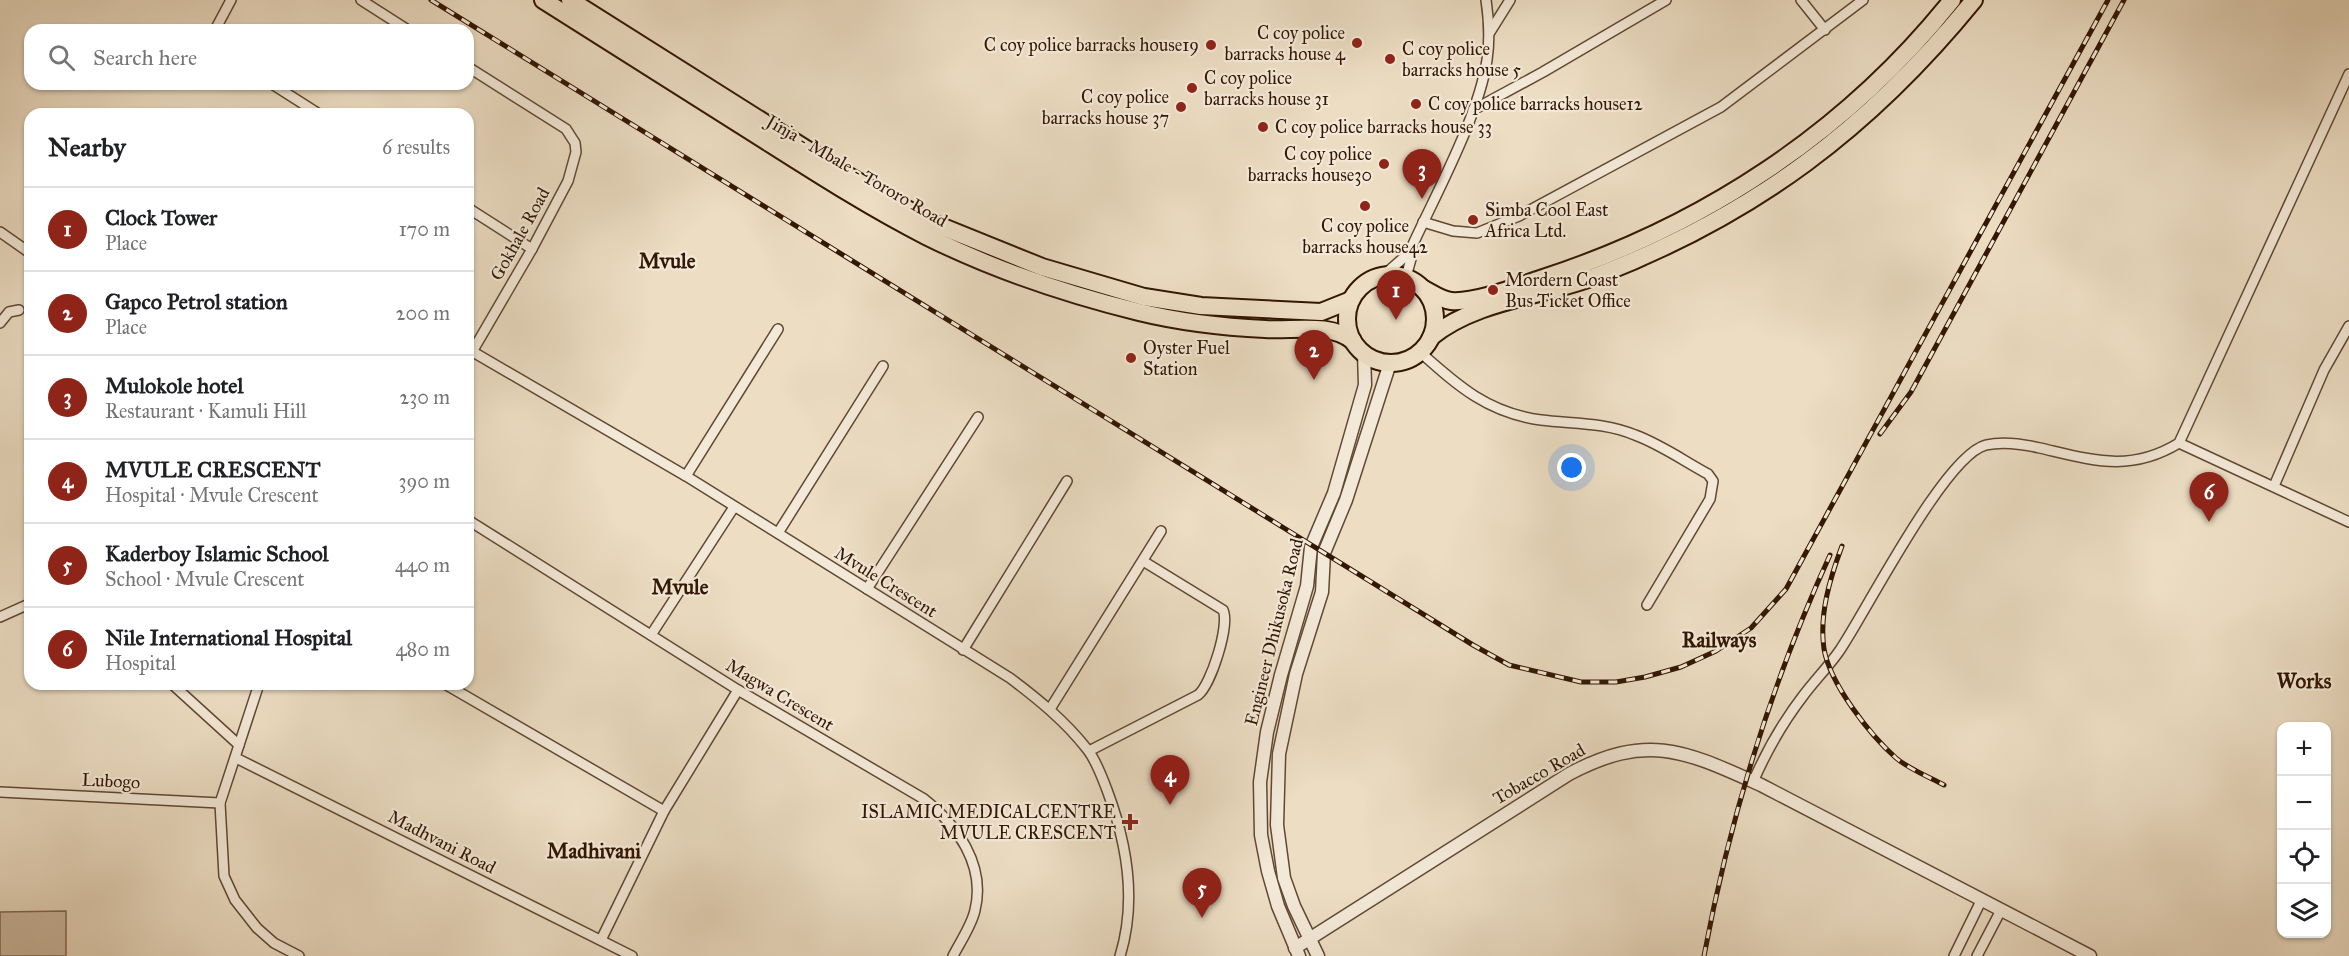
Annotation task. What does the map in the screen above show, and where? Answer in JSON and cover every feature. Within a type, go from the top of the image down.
[{"type":"highway","name":"Jinja - Mbale - Tororo Road","points":[[543,0],[849,193],[926,236],[980,260],[1038,284],[1146,314],[1256,328],[1326,330],[1345,334],[1358,347]]},
{"type":"highway","name":"Jinja - Mbale - Tororo Road","points":[[570,0],[928,221],[1042,267],[1133,294],[1201,306],[1321,312],[1351,300]]},
{"type":"highway","points":[[1952,0],[1890,70],[1843,114],[1765,172],[1704,211],[1625,248],[1512,288],[1460,301],[1443,299],[1406,278],[1384,275],[1370,280],[1359,288],[1351,300],[1347,314],[1348,328],[1358,347],[1376,360],[1390,363],[1411,358],[1420,352],[1431,337],[1463,315],[1545,294],[1598,276],[1657,251],[1769,191],[1864,117],[1948,32],[1974,0]]},
{"type":"highway","points":[[1422,288],[1433,306],[1435,317],[1431,337]]},
{"type":"street","points":[[218,24],[231,0]]},
{"type":"street","points":[[360,0],[398,24]]},
{"type":"street","points":[[1384,275],[1409,253],[1473,110],[1487,61],[1490,32],[1486,0]]},
{"type":"street","points":[[1490,32],[1510,0]]},
{"type":"street","points":[[1473,110],[1666,0]]},
{"type":"street","points":[[1801,0],[1825,30]]},
{"type":"street","points":[[1424,222],[1453,231],[1477,233],[1509,221],[1721,107],[1863,0]]},
{"type":"street","name":"Gokhale Road","points":[[474,71],[566,129],[575,143],[575,161],[567,181],[532,249],[474,344]]},
{"type":"street","points":[[1753,782],[1763,760],[1803,696],[1841,649],[1913,530],[1959,462],[1970,453],[1985,445],[2004,443],[2025,445],[2090,460],[2127,462],[2144,460],[2179,443],[2349,74]]},
{"type":"street","points":[[281,90],[310,108]]},
{"type":"street","points":[[474,212],[532,249]]},
{"type":"street","points":[[0,232],[24,249]]},
{"type":"street","points":[[1406,278],[1411,259],[1409,253]]},
{"type":"street","points":[[0,323],[9,312],[19,310]]},
{"type":"street","points":[[2274,486],[2324,370],[2349,326]]},
{"type":"street","points":[[686,476],[778,329]]},
{"type":"street","name":"Engineer Dhikusoka Road","points":[[1297,952],[1278,906],[1261,835],[1262,764],[1281,675],[1307,586],[1311,547],[1334,492],[1365,385],[1358,347]]},
{"type":"street","points":[[1420,352],[1473,397],[1492,406],[1528,418],[1596,424],[1636,435],[1708,474],[1713,481],[1710,499],[1647,605]]},
{"type":"street","name":"Mvule Crescent","points":[[474,353],[686,476],[1010,678],[1050,710],[1089,751],[1117,817],[1126,859],[1128,931],[1120,956]]},
{"type":"street","name":"Engineer Dhikusoka Road","points":[[1318,956],[1294,906],[1280,853],[1276,804],[1279,754],[1296,674],[1322,592],[1324,553],[1346,500],[1390,363]]},
{"type":"street","points":[[778,533],[884,366]]},
{"type":"street","points":[[867,589],[978,417]]},
{"type":"street","points":[[2179,443],[2349,522]]},
{"type":"street","points":[[963,650],[1067,481]]},
{"type":"street","points":[[651,635],[734,507]]},
{"type":"street","name":"Magwa Crescent","points":[[474,524],[738,690],[924,799],[943,814],[961,837],[974,863],[977,885],[975,911],[953,956]]},
{"type":"street","points":[[1050,710],[1161,531]]},
{"type":"street","points":[[1089,751],[1198,695],[1205,688],[1217,656],[1224,628],[1223,610],[1143,561]]},
{"type":"street","points":[[0,617],[24,606]]},
{"type":"street","points":[[178,690],[239,746]]},
{"type":"street","points":[[257,690],[220,803],[224,876],[235,900],[257,928],[274,943],[299,956]]},
{"type":"street","points":[[455,690],[664,811]]},
{"type":"street","points":[[601,940],[664,811],[738,690]]},
{"type":"street","name":"Tobacco Road","points":[[1297,952],[1310,937],[1569,774],[1618,752],[1660,749],[1683,753],[1753,782],[2000,912],[2090,956]]},
{"type":"street","name":"Madhvani Road","points":[[236,758],[632,956]]},
{"type":"street","name":"Lubogo","points":[[0,792],[220,803]]},
{"type":"street","points":[[1954,956],[1981,901]]},
{"type":"street","points":[[1977,956],[2000,912]]},
{"type":"shaded area","points":[[66,911],[66,956],[0,956],[0,912]]},
{"type":"railway","points":[[431,0],[470,24]]},
{"type":"railway","points":[[474,27],[1473,645],[1509,665],[1581,682],[1616,682],[1681,667],[1716,651],[1751,628],[1786,589],[2108,0]]},
{"type":"railway","points":[[1880,434],[1911,392],[2124,0]]},
{"type":"railway","points":[[1842,546],[1830,583],[1823,623],[1824,649],[1834,678],[1863,723],[1896,758],[1944,785]]},
{"type":"railway","points":[[1704,956],[1726,853],[1755,752],[1789,653],[1830,555]]},
{"type":"place","name":"C coy police barracks house 4","points":[[1357,43]]},
{"type":"place","name":"C coy police barracks house19","points":[[1211,45]]},
{"type":"place","name":"C coy police barracks house 5","points":[[1390,59]]},
{"type":"place","name":"C coy police barracks house 31","points":[[1192,88]]},
{"type":"place","name":"C coy police barracks house12","points":[[1416,104]]},
{"type":"place","name":"C coy police barracks house 37","points":[[1181,107]]},
{"type":"place","name":"C coy police barracks house 33","points":[[1263,127]]},
{"type":"place","name":"C coy police barracks house30","points":[[1384,164]]},
{"type":"place","name":"Mulokole hotel","points":[[1422,199]]},
{"type":"place","name":"C coy police barracks house42","points":[[1365,206]]},
{"type":"place","name":"Simba Cool East Africa Ltd.","points":[[1473,220]]},
{"type":"place","name":"Mordern Coast Bus Ticket Office","points":[[1493,290]]},
{"type":"place","name":"Clock Tower","points":[[1396,320]]},
{"type":"place","name":"Oyster Fuel Station","points":[[1131,358]]},
{"type":"place","name":"Gapco Petrol station","points":[[1314,380]]},
{"type":"place","name":"Nile International Hospital","points":[[2209,522]]},
{"type":"place","name":"MVULE CRESCENT","points":[[1170,805]]},
{"type":"place","name":"ISLAMIC MEDICALCENTRE MVULE CRESCENT","points":[[1130,822]]},
{"type":"place","name":"Kaderboy Islamic School","points":[[1202,918]]},
{"type":"district","name":"Mvule","points":[[667,261]]},
{"type":"district","name":"Mvule","points":[[680,587]]},
{"type":"district","name":"Railways","points":[[1719,640]]},
{"type":"district","name":"Works","points":[[2304,681]]},
{"type":"district","name":"Madhivani","points":[[594,851]]}]
